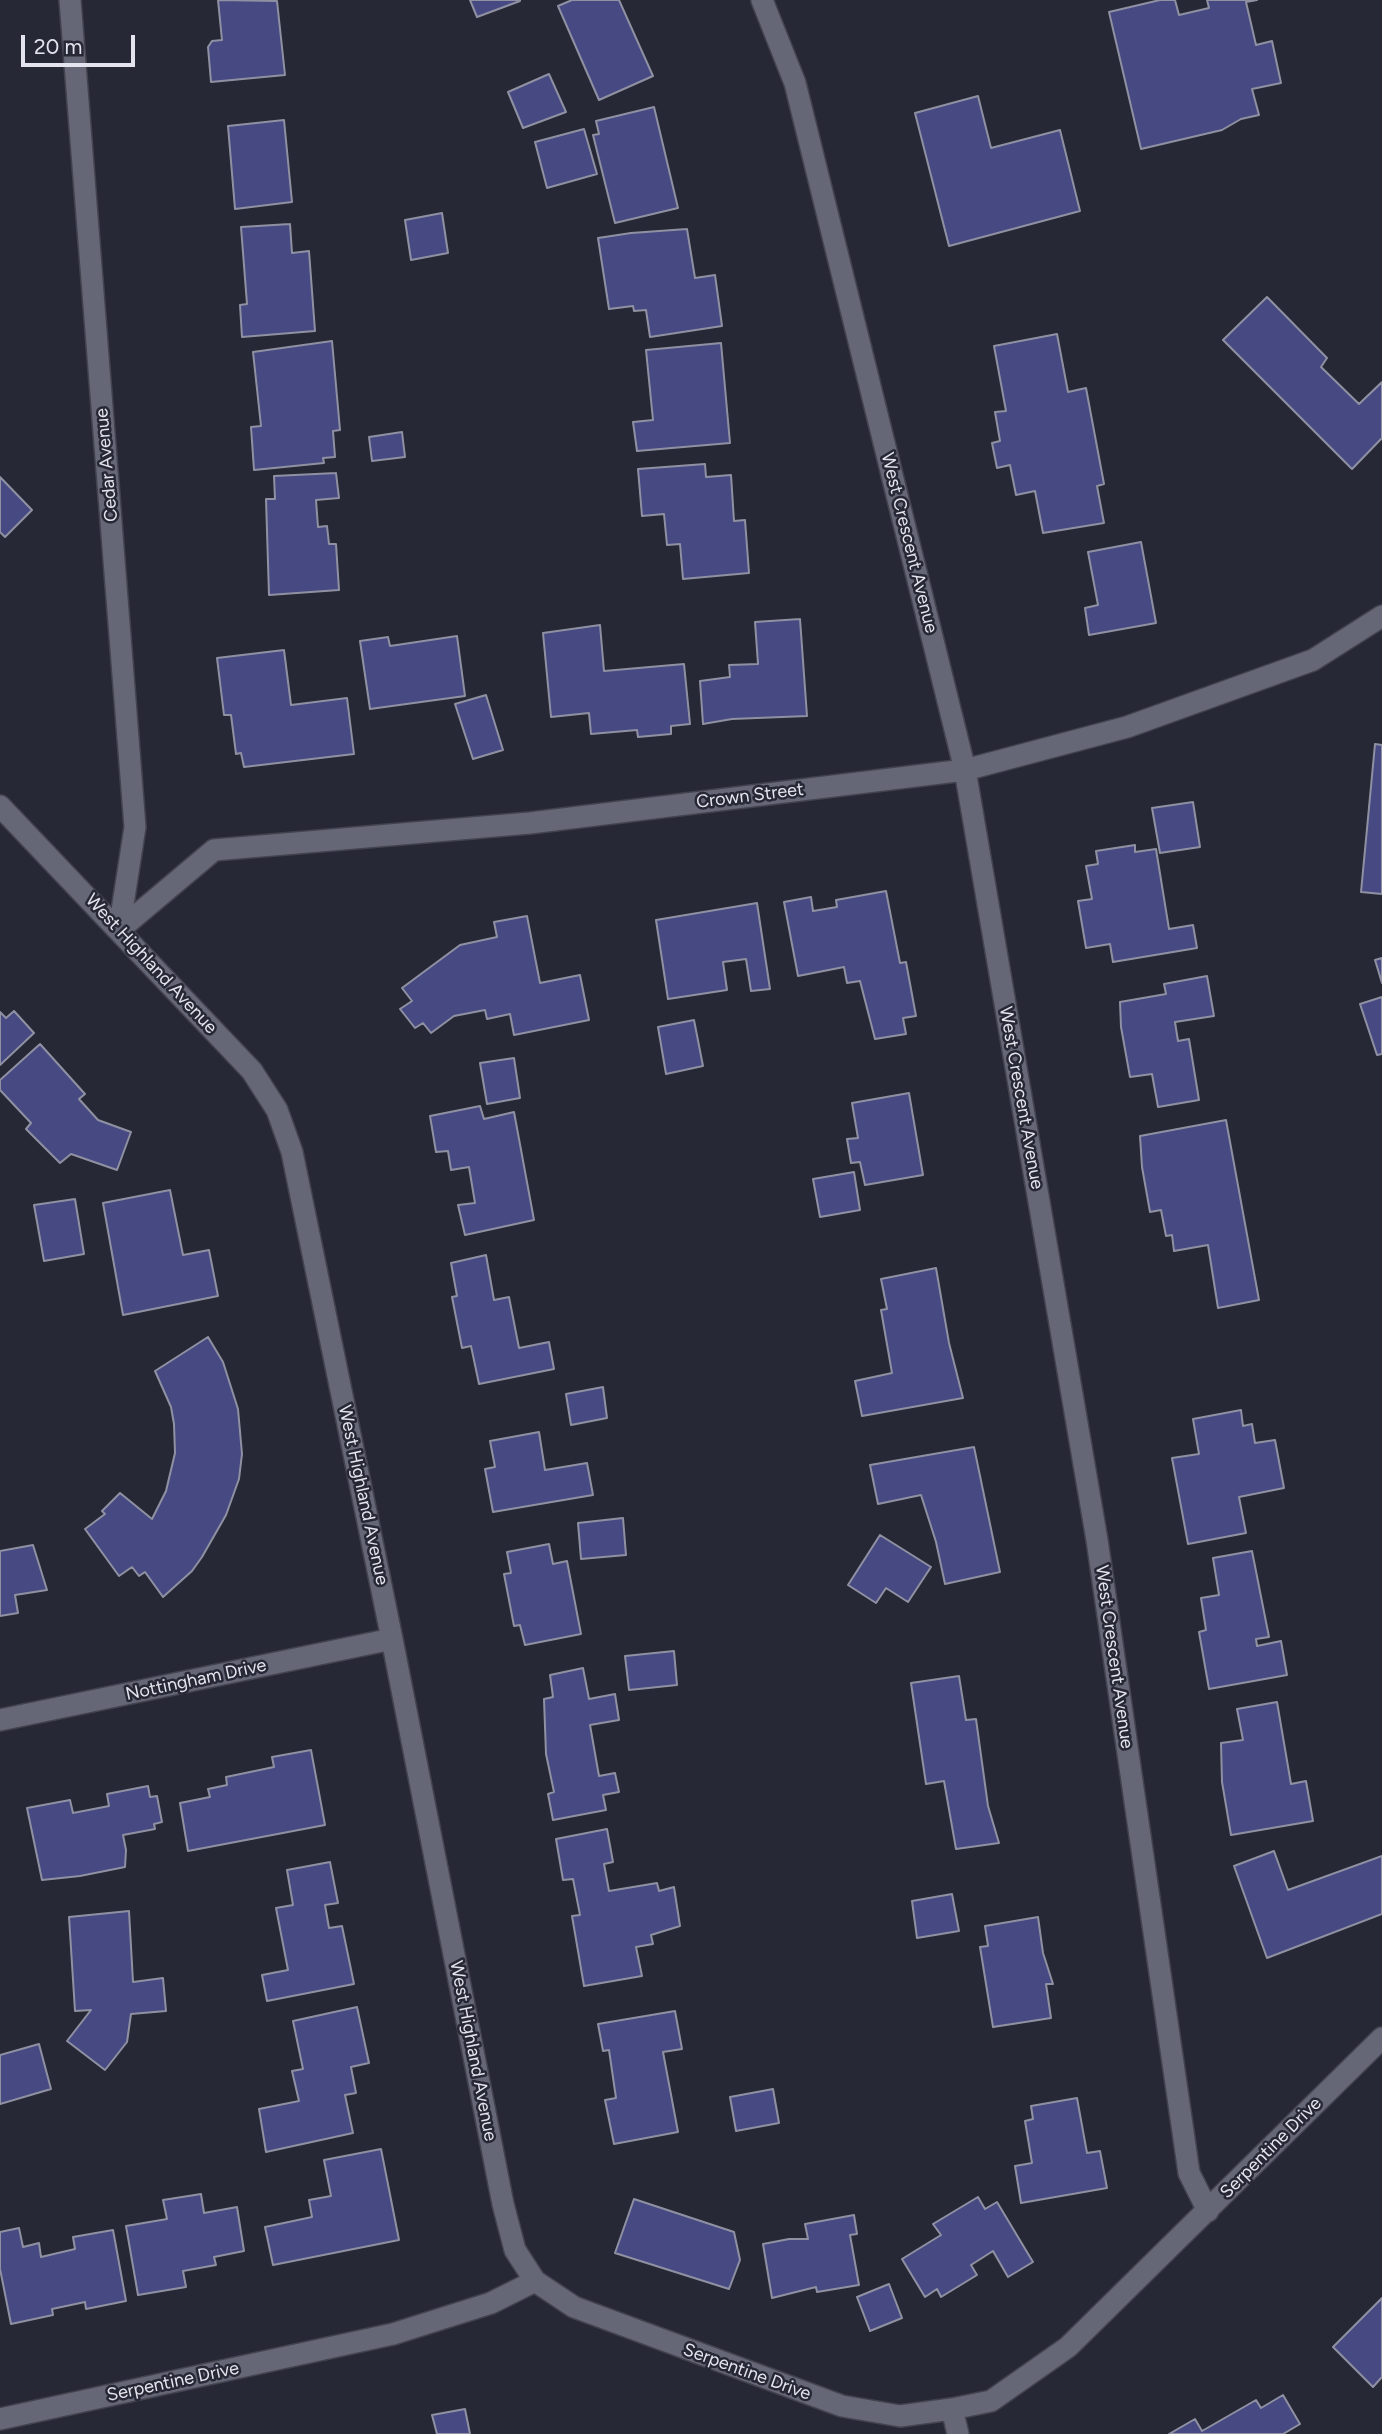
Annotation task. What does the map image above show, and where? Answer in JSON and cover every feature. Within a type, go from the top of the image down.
[{"type":"street","name":"Cedar Avenue","points":[[70,0],[135,827],[119,930]]},
{"type":"street","name":"West Crescent Avenue","points":[[762,0],[795,83],[965,770],[1097,1540],[1189,2173],[1208,2211]]},
{"type":"street","name":"Crown Street","points":[[119,930],[214,849],[530,823],[965,770],[1127,727],[1313,660],[1382,616]]},
{"type":"street","name":"West Highland Avenue","points":[[0,806],[252,1071],[277,1110],[292,1152],[392,1639],[503,2204],[515,2250],[535,2281]]},
{"type":"street","name":"Nottingham Drive","points":[[0,1720],[392,1639]]},
{"type":"street","name":"Serpentine Drive","points":[[0,2419],[393,2334],[491,2303],[535,2281],[574,2307],[842,2406],[900,2416],[991,2401],[1068,2347],[1382,2038]]},
{"type":"street","points":[[952,2409],[958,2434]]},
{"type":"building","points":[[218,0],[277,1],[285,75],[211,82],[208,47],[212,41],[222,40]]},
{"type":"building","points":[[470,0],[520,0],[520,1],[477,17]]},
{"type":"building","points":[[572,0],[619,0],[653,76],[599,100],[558,6]]},
{"type":"building","points":[[1160,0],[1175,0],[1179,15],[1209,8],[1207,0],[1257,0],[1246,2],[1256,45],[1272,41],[1281,83],[1252,89],[1259,115],[1241,119],[1222,130],[1141,149],[1109,12]]},
{"type":"building","points":[[549,74],[566,112],[523,128],[508,92]]},
{"type":"building","points":[[978,96],[991,148],[1060,130],[1080,211],[949,246],[915,113]]},
{"type":"building","points":[[654,107],[678,208],[615,223],[593,135],[599,134],[596,121]]},
{"type":"building","points":[[284,120],[292,202],[235,209],[228,126]]},
{"type":"building","points":[[584,129],[597,174],[547,188],[535,142]]},
{"type":"building","points":[[442,213],[448,253],[411,260],[405,220]]},
{"type":"building","points":[[290,224],[292,253],[309,251],[315,331],[242,337],[240,305],[247,304],[241,227]]},
{"type":"building","points":[[687,229],[695,278],[715,275],[722,326],[650,337],[646,310],[634,311],[633,306],[609,309],[598,238]]},
{"type":"building","points":[[1267,297],[1327,358],[1321,367],[1359,404],[1382,382],[1382,438],[1352,469],[1223,340]]},
{"type":"building","points":[[1057,334],[1068,392],[1086,388],[1104,484],[1097,486],[1104,523],[1043,533],[1035,491],[1016,495],[1010,465],[997,468],[992,443],[1000,441],[995,412],[1006,411],[994,346]]},
{"type":"building","points":[[332,341],[340,430],[333,431],[335,457],[323,458],[324,463],[254,470],[251,427],[261,426],[253,352]]},
{"type":"building","points":[[721,343],[730,443],[637,451],[633,422],[653,420],[646,350]]},
{"type":"building","points":[[402,432],[405,457],[372,461],[369,437]]},
{"type":"building","points":[[705,464],[706,477],[731,475],[734,521],[745,520],[749,573],[683,579],[680,544],[667,545],[664,514],[642,516],[638,469]]},
{"type":"building","points":[[336,473],[339,498],[316,500],[318,527],[327,526],[329,544],[336,544],[339,590],[269,595],[266,499],[275,499],[274,476]]},
{"type":"building","points":[[0,477],[32,510],[5,537],[0,532]]},
{"type":"building","points":[[1141,542],[1156,623],[1089,635],[1085,608],[1098,605],[1088,552]]},
{"type":"building","points":[[800,619],[807,716],[732,719],[703,724],[700,681],[730,677],[729,665],[758,664],[755,622]]},
{"type":"building","points":[[600,625],[604,671],[684,664],[690,724],[671,726],[671,734],[638,737],[637,730],[591,734],[589,713],[551,717],[543,633]]},
{"type":"building","points":[[457,636],[465,696],[370,709],[360,641],[388,637],[390,646]]},
{"type":"building","points":[[284,650],[291,705],[347,698],[354,754],[244,767],[241,753],[236,754],[231,715],[224,715],[217,658]]},
{"type":"building","points":[[486,695],[503,750],[473,759],[455,704]]},
{"type":"building","points":[[1375,744],[1382,745],[1382,894],[1361,892]]},
{"type":"building","points":[[1193,802],[1200,847],[1160,853],[1152,808]]},
{"type":"building","points":[[1135,845],[1135,852],[1156,849],[1169,929],[1193,925],[1197,948],[1113,962],[1110,944],[1086,948],[1078,901],[1092,899],[1086,866],[1098,864],[1096,851]]},
{"type":"building","points":[[886,891],[900,963],[906,962],[916,1016],[903,1018],[906,1034],[875,1039],[860,981],[847,983],[844,967],[798,976],[784,902],[811,897],[813,911],[837,907],[836,900]]},
{"type":"building","points":[[757,903],[770,989],[751,991],[746,959],[723,962],[727,990],[668,999],[656,920]]},
{"type":"building","points":[[527,916],[540,983],[580,975],[589,1020],[514,1035],[510,1014],[487,1019],[485,1010],[454,1016],[431,1033],[423,1023],[415,1028],[400,1009],[412,1001],[402,988],[460,945],[497,937],[494,922]]},
{"type":"building","points":[[1382,958],[1382,983],[1375,960]]},
{"type":"building","points":[[1207,976],[1214,1016],[1175,1022],[1178,1041],[1189,1039],[1199,1100],[1158,1107],[1152,1074],[1130,1077],[1121,1027],[1120,1002],[1166,994],[1164,984]]},
{"type":"building","points":[[1382,997],[1382,1054],[1377,1055],[1360,1004]]},
{"type":"building","points":[[14,1011],[34,1033],[0,1065],[0,1012],[6,1018]]},
{"type":"building","points":[[694,1020],[703,1066],[666,1074],[658,1027]]},
{"type":"building","points":[[40,1044],[85,1094],[79,1099],[98,1120],[131,1132],[117,1170],[71,1154],[60,1163],[26,1129],[31,1123],[0,1090],[0,1080]]},
{"type":"building","points":[[514,1058],[520,1098],[487,1104],[480,1063]]},
{"type":"building","points":[[909,1093],[923,1175],[865,1185],[860,1162],[851,1163],[847,1139],[858,1138],[852,1103]]},
{"type":"building","points":[[480,1106],[484,1119],[514,1112],[534,1220],[465,1235],[458,1205],[475,1203],[469,1167],[451,1170],[448,1151],[436,1152],[430,1116]]},
{"type":"building","points":[[1226,1120],[1259,1300],[1218,1308],[1208,1245],[1174,1251],[1172,1235],[1166,1236],[1161,1210],[1150,1212],[1140,1136]]},
{"type":"building","points":[[854,1172],[860,1210],[820,1217],[813,1179]]},
{"type":"building","points":[[170,1190],[183,1255],[209,1250],[218,1296],[123,1315],[103,1203]]},
{"type":"building","points":[[75,1199],[84,1254],[44,1261],[34,1205]]},
{"type":"building","points":[[486,1255],[494,1300],[509,1297],[519,1348],[549,1342],[554,1369],[479,1384],[471,1346],[462,1348],[452,1297],[457,1296],[451,1263]]},
{"type":"building","points":[[936,1268],[949,1343],[963,1398],[862,1416],[855,1381],[892,1373],[881,1310],[887,1309],[881,1279]]},
{"type":"building","points":[[208,1337],[223,1362],[238,1409],[242,1454],[239,1479],[226,1515],[202,1557],[192,1571],[163,1597],[145,1572],[139,1576],[132,1567],[119,1576],[85,1529],[105,1514],[102,1511],[120,1493],[152,1519],[166,1491],[175,1453],[171,1407],[155,1371]]},
{"type":"building","points":[[603,1387],[607,1418],[571,1425],[566,1394]]},
{"type":"building","points":[[1241,1410],[1243,1426],[1252,1424],[1255,1443],[1275,1440],[1284,1488],[1239,1497],[1246,1533],[1188,1544],[1172,1458],[1199,1454],[1193,1419]]},
{"type":"building","points":[[539,1432],[545,1470],[587,1463],[593,1495],[493,1512],[485,1469],[495,1467],[490,1441]]},
{"type":"building","points":[[974,1447],[1000,1572],[945,1584],[936,1542],[921,1495],[878,1504],[870,1465]]},
{"type":"building","points":[[623,1518],[626,1555],[581,1559],[578,1523]]},
{"type":"building","points":[[880,1535],[931,1567],[908,1602],[886,1588],[876,1603],[848,1585]]},
{"type":"building","points":[[549,1544],[553,1564],[567,1561],[581,1634],[525,1645],[520,1625],[514,1626],[504,1574],[511,1573],[507,1552]]},
{"type":"building","points":[[33,1545],[47,1590],[15,1595],[18,1613],[0,1616],[0,1551]]},
{"type":"building","points":[[1252,1551],[1269,1637],[1256,1639],[1257,1646],[1281,1641],[1287,1675],[1209,1689],[1199,1632],[1206,1630],[1201,1598],[1219,1595],[1213,1558]]},
{"type":"building","points":[[674,1651],[677,1685],[629,1690],[625,1656]]},
{"type":"building","points":[[583,1668],[589,1699],[615,1694],[619,1720],[590,1725],[599,1776],[615,1773],[619,1792],[603,1795],[606,1810],[553,1820],[548,1794],[554,1792],[546,1754],[544,1699],[553,1697],[550,1675]]},
{"type":"building","points":[[959,1676],[966,1720],[976,1719],[988,1806],[999,1843],[956,1849],[944,1781],[926,1784],[911,1683]]},
{"type":"building","points":[[1277,1702],[1291,1784],[1306,1781],[1313,1821],[1231,1835],[1222,1782],[1221,1743],[1243,1740],[1237,1709]]},
{"type":"building","points":[[311,1750],[325,1825],[188,1851],[180,1803],[210,1797],[208,1789],[227,1785],[226,1777],[274,1767],[272,1757]]},
{"type":"building","points":[[148,1786],[150,1797],[157,1796],[162,1822],[154,1824],[155,1829],[123,1835],[125,1867],[42,1880],[27,1808],[70,1800],[73,1813],[109,1806],[107,1794]]},
{"type":"building","points":[[607,1829],[613,1862],[604,1864],[609,1891],[657,1883],[659,1891],[674,1887],[680,1926],[651,1935],[653,1944],[636,1947],[642,1976],[584,1986],[572,1916],[580,1915],[573,1879],[563,1880],[556,1839]]},
{"type":"building","points":[[1274,1851],[1288,1890],[1382,1856],[1382,1914],[1267,1958],[1234,1866]]},
{"type":"building","points":[[330,1862],[338,1903],[325,1905],[329,1928],[342,1926],[354,1984],[267,2001],[262,1975],[288,1970],[276,1908],[293,1905],[287,1870]]},
{"type":"building","points":[[952,1894],[959,1931],[917,1938],[912,1901]]},
{"type":"building","points":[[129,1911],[133,1982],[163,1978],[166,2011],[131,2014],[127,2042],[105,2070],[67,2041],[91,2010],[75,2011],[69,1917]]},
{"type":"building","points":[[1038,1917],[1043,1953],[1053,1984],[1046,1984],[1051,2018],[993,2027],[980,1947],[988,1946],[985,1926]]},
{"type":"building","points":[[357,2007],[369,2063],[351,2067],[356,2093],[345,2095],[353,2133],[266,2152],[259,2109],[299,2101],[292,2071],[303,2069],[293,2021]]},
{"type":"building","points":[[675,2011],[682,2049],[663,2052],[678,2132],[614,2144],[605,2100],[616,2098],[609,2050],[603,2051],[598,2024]]},
{"type":"building","points":[[39,2044],[51,2089],[0,2104],[0,2055]]},
{"type":"building","points":[[773,2089],[779,2123],[736,2131],[730,2097]]},
{"type":"building","points":[[1077,2098],[1087,2153],[1100,2151],[1107,2188],[1021,2203],[1015,2166],[1032,2163],[1025,2121],[1033,2119],[1031,2106]]},
{"type":"building","points":[[381,2149],[399,2240],[273,2265],[265,2227],[312,2217],[309,2200],[331,2196],[324,2160]]},
{"type":"building","points":[[201,2194],[204,2213],[237,2207],[244,2251],[214,2257],[216,2265],[183,2271],[186,2287],[138,2295],[126,2226],[167,2219],[163,2200]]},
{"type":"building","points":[[978,2197],[985,2209],[997,2202],[1033,2262],[1008,2277],[993,2251],[971,2265],[977,2275],[941,2297],[937,2289],[925,2297],[902,2259],[941,2235],[933,2224]]},
{"type":"building","points":[[634,2199],[734,2232],[740,2260],[729,2289],[615,2253]]},
{"type":"building","points":[[854,2215],[857,2234],[850,2235],[859,2285],[817,2292],[816,2287],[772,2298],[763,2244],[808,2239],[805,2224]]},
{"type":"building","points":[[19,2228],[23,2247],[39,2243],[41,2257],[75,2249],[73,2237],[113,2230],[126,2301],[86,2309],[85,2302],[52,2309],[53,2315],[11,2324],[0,2269],[0,2232]]},
{"type":"building","points":[[889,2284],[902,2318],[870,2331],[857,2297]]},
{"type":"building","points":[[1382,2298],[1382,2377],[1373,2387],[1333,2347]]},
{"type":"building","points":[[1283,2395],[1300,2424],[1283,2434],[1169,2434],[1195,2419],[1202,2431],[1256,2400],[1261,2408]]},
{"type":"building","points":[[465,2409],[470,2434],[437,2434],[432,2415]]}]
